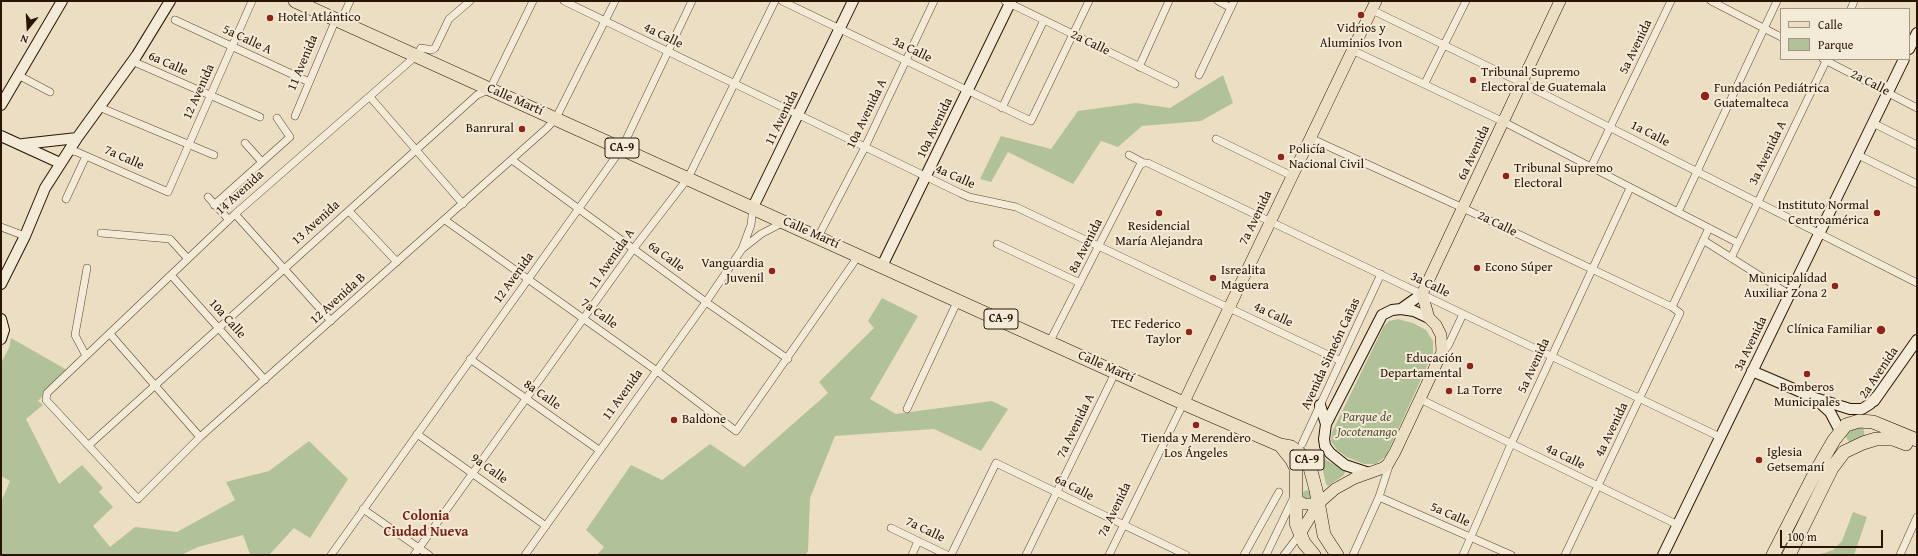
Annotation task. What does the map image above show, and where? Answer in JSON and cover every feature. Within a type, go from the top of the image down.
[{"type":"highway","name":"CA-9","points":[[295,1],[339,20]]},
{"type":"highway","name":"Calle Martí","points":[[339,20],[1116,372],[1280,445],[1291,447],[1308,460],[1324,535],[1337,555]]},
{"type":"highway","points":[[1864,421],[1870,431],[1870,440]]},
{"type":"highway","points":[[1773,555],[1840,431],[1850,423],[1864,421],[1880,424],[1917,440]]},
{"type":"highway","points":[[1789,555],[1837,460],[1851,448],[1870,440],[1893,439],[1917,449]]},
{"type":"highway","name":"Calle Martí","points":[[1280,445],[1292,460],[1296,468],[1296,520],[1306,547],[1314,555]]},
{"type":"highway","points":[[1297,495],[1303,484],[1308,484],[1317,498]]},
{"type":"main road","name":"6a Avenida","points":[[1422,294],[1464,208],[1560,1]]},
{"type":"main road","name":"7a Avenida","points":[[1184,402],[1374,5]]},
{"type":"main road","points":[[1297,495],[1304,504],[1341,484],[1383,468],[1391,460],[1441,355],[1443,345],[1441,335],[1436,325],[1429,318],[1422,294]]},
{"type":"main road","points":[[1300,534],[1317,498]]},
{"type":"street","points":[[1,105],[62,1]]},
{"type":"street","points":[[130,64],[132,52],[162,1]]},
{"type":"street","points":[[66,199],[77,153],[78,137],[130,64],[170,1]]},
{"type":"street","name":"12 Avenida","points":[[168,192],[252,1]]},
{"type":"street","name":"11 Avenida","points":[[294,116],[339,20],[350,1]]},
{"type":"street","name":"14 Avenida","points":[[89,445],[46,400],[45,396],[235,214],[417,55],[421,48],[425,47],[432,50],[435,48],[449,19],[470,1]]},
{"type":"street","points":[[490,89],[533,1]]},
{"type":"street","name":"4a Calle","points":[[564,1],[969,197],[1016,207],[1340,361]]},
{"type":"street","name":"12 Avenida B","points":[[89,445],[138,499],[200,437],[463,204],[556,118],[615,1]]},
{"type":"street","name":"12 Avenida","points":[[330,555],[622,148],[692,1]]},
{"type":"street","name":"11 Avenida A","points":[[414,555],[526,398],[584,320],[634,248],[688,178],[775,1]]},
{"type":"street","name":"3a Calle","points":[[782,1],[1031,121],[1073,34]]},
{"type":"street","name":"11 Avenida","points":[[525,555],[706,302],[742,249],[751,225],[753,208],[853,1]]},
{"type":"street","name":"10a Avenida A","points":[[818,237],[864,147],[934,1]]},
{"type":"street","points":[[1073,34],[1090,1]]},
{"type":"street","points":[[1139,66],[1169,1]]},
{"type":"street","points":[[1218,1],[1231,8]]},
{"type":"street","points":[[1199,75],[1234,1]]},
{"type":"street","points":[[1425,83],[1466,1]]},
{"type":"street","name":"5a Avenida","points":[[1591,167],[1671,1]]},
{"type":"street","points":[[1711,1],[1780,36]]},
{"type":"street","points":[[1678,212],[1763,28],[1777,1]]},
{"type":"street","name":"2a Calle","points":[[1009,2],[1175,84]]},
{"type":"street","name":"10a Avenida","points":[[882,266],[968,91],[1009,2]]},
{"type":"street","name":"1a Calle","points":[[1374,5],[1444,44],[1522,82],[1917,283]]},
{"type":"street","name":"5a Calle A","points":[[175,20],[309,82]]},
{"type":"street","points":[[1002,108],[1044,20]]},
{"type":"street","points":[[1910,47],[1917,33]]},
{"type":"street","points":[[1352,50],[1425,83],[1504,122],[1738,243]]},
{"type":"street","name":"2a Calle","points":[[1825,60],[1917,108]]},
{"type":"street","name":"3a Avenida A","points":[[1731,258],[1825,60]]},
{"type":"street","name":"3a Avenida","points":[[1663,555],[1904,60]]},
{"type":"street","name":"6a Calle","points":[[130,64],[260,118]]},
{"type":"street","points":[[18,75],[50,92]]},
{"type":"street","name":"13 Avenida","points":[[89,445],[477,95],[490,89]]},
{"type":"street","points":[[370,96],[463,204]]},
{"type":"street","points":[[99,107],[214,155]]},
{"type":"street","points":[[214,204],[290,137],[277,118]]},
{"type":"street","points":[[1873,123],[1917,145]]},
{"type":"street","points":[[1,136],[22,144],[60,163]]},
{"type":"street","points":[[22,144],[78,137]]},
{"type":"street","name":"2a Calle","points":[[1310,138],[1464,208],[1672,307],[1677,310],[1679,316]]},
{"type":"street","points":[[1216,139],[1292,176]]},
{"type":"street","points":[[245,143],[262,162]]},
{"type":"street","points":[[1,284],[25,236],[45,188],[60,163],[77,153]]},
{"type":"street","name":"7a Calle","points":[[77,153],[168,192]]},
{"type":"street","name":"3a Calle","points":[[1130,155],[1720,437]]},
{"type":"street","points":[[1858,155],[1917,184]]},
{"type":"street","name":"6a Calle","points":[[512,160],[706,302],[788,359]]},
{"type":"street","name":"8a Avenida","points":[[1050,341],[1100,246],[1140,165],[1144,163]]},
{"type":"street","name":"5a Avenida","points":[[1462,555],[1511,444],[1630,188]]},
{"type":"street","points":[[208,197],[229,220]]},
{"type":"street","points":[[349,211],[397,262]]},
{"type":"street","points":[[235,214],[331,321]]},
{"type":"street","name":"7a Calle","points":[[445,220],[657,371],[736,431],[788,359]]},
{"type":"street","name":"11 Avenida","points":[[742,249],[761,234],[784,221]]},
{"type":"street","points":[[1,227],[25,236]]},
{"type":"street","points":[[1672,307],[1709,228]]},
{"type":"street","points":[[101,233],[170,239],[188,259]]},
{"type":"street","points":[[1703,240],[1790,295]]},
{"type":"street","points":[[997,244],[1080,283]]},
{"type":"street","points":[[788,359],[858,255]]},
{"type":"street","points":[[86,356],[75,335],[87,268]]},
{"type":"street","name":"Avenida Simeón Cañas","points":[[1302,444],[1381,274]]},
{"type":"street","name":"10a Calle","points":[[171,275],[265,380]]},
{"type":"street","points":[[1369,473],[1345,465],[1330,453],[1325,446],[1324,438],[1326,424],[1378,320],[1385,313],[1401,309],[1422,294]]},
{"type":"street","points":[[907,409],[958,300]]},
{"type":"street","points":[[1401,309],[1414,311],[1429,318]]},
{"type":"street","points":[[1441,355],[1448,346],[1464,314]]},
{"type":"street","name":"4a Avenida","points":[[1565,555],[1679,316]]},
{"type":"street","points":[[1,319],[4,330],[1,339]]},
{"type":"street","points":[[110,334],[200,437]]},
{"type":"street","name":"2a Avenida","points":[[1864,421],[1877,396],[1917,340]]},
{"type":"street","name":"8a Calle","points":[[470,359],[599,450]]},
{"type":"street","points":[[1752,371],[1815,398],[1856,410],[1870,404],[1877,396]]},
{"type":"street","name":"7a Avenida A","points":[[1026,555],[1116,372]]},
{"type":"street","points":[[1815,398],[1830,412],[1840,431]]},
{"type":"street","name":"4a Calle","points":[[1420,400],[1678,525]]},
{"type":"street","name":"7a Avenida","points":[[1109,555],[1184,402]]},
{"type":"street","points":[[1320,405],[1326,424]]},
{"type":"street","name":"9a Calle","points":[[417,434],[473,472],[546,526]]},
{"type":"street","points":[[1353,555],[1379,497],[1391,460]]},
{"type":"street","name":"6a Calle","points":[[951,555],[996,463],[1123,526],[1186,555]]},
{"type":"street","points":[[1809,495],[1815,483],[1821,464]]},
{"type":"street","points":[[1244,555],[1279,492]]},
{"type":"street","points":[[1266,555],[1297,495]]},
{"type":"street","name":"5a Calle","points":[[1379,497],[1511,555]]},
{"type":"street","points":[[363,509],[429,555]]},
{"type":"street","points":[[1900,555],[1917,517]]},
{"type":"street","name":"7a Calle","points":[[891,528],[947,555]]},
{"type":"street","points":[[1284,555],[1300,534]]},
{"type":"street","points":[[912,555],[918,541]]},
{"type":"green space","points":[[1223,75],[1233,103],[1201,121],[1142,126],[1118,147],[1101,141],[1073,184],[1008,152],[991,182],[980,179],[1001,136],[1051,149],[1078,111],[1136,103],[1170,108]]},
{"type":"green space","points":[[882,298],[918,316],[870,399],[896,414],[992,401],[1008,409],[981,451],[934,429],[835,436],[810,498],[808,551],[805,555],[597,555],[604,547],[586,530],[631,465],[662,480],[710,444],[744,467],[828,393],[819,382],[874,328],[868,321]]},
{"type":"green space","name":"Parque de Jocotenango","points":[[1398,319],[1413,323],[1426,330],[1433,341],[1433,353],[1386,456],[1376,464],[1364,464],[1347,457],[1337,450],[1331,441],[1332,432],[1384,326],[1389,321]]},
{"type":"green space","points":[[11,338],[67,370],[38,401],[43,405],[26,419],[59,484],[82,465],[103,488],[99,492],[113,507],[93,526],[110,547],[135,527],[177,532],[235,500],[226,482],[269,471],[309,441],[348,479],[310,538],[294,528],[269,555],[250,554],[243,535],[198,547],[181,555],[1,555],[1,502],[10,481],[1,476],[1,363],[9,348]]},
{"type":"green space","points":[[1846,427],[1863,427],[1865,436],[1850,443],[1845,436]]},
{"type":"green space","points":[[1323,458],[1345,471],[1344,475],[1328,486],[1326,484],[1320,459]]},
{"type":"green space","points":[[1306,490],[1310,491],[1312,498],[1307,502],[1300,495]]},
{"type":"green space","points":[[1853,512],[1867,517],[1854,555],[1818,555],[1833,550],[1842,541]]},
{"type":"place","name":"Vidrios y Aluminios Ivon","points":[[1361,15]]},
{"type":"place","name":"Hotel Atlántico","points":[[270,18]]},
{"type":"place","name":"Tribunal Supremo Electoral de Guatemala","points":[[1473,80]]},
{"type":"place","name":"Fundación Pediátrica Guatemalteca","points":[[1705,96]]},
{"type":"place","name":"Banrural","points":[[522,129]]},
{"type":"place","name":"Policía Nacional Civil","points":[[1281,157]]},
{"type":"place","name":"Tribunal Supremo Electoral","points":[[1506,176]]},
{"type":"place","name":"Residencial María Alejandra","points":[[1159,213]]},
{"type":"place","name":"Instituto Normal Centroamérica","points":[[1877,213]]},
{"type":"place","name":"Econo Súper","points":[[1477,268]]},
{"type":"place","name":"Vanguardia Juvenil","points":[[772,271]]},
{"type":"place","name":"Isrealita Maguera","points":[[1213,278]]},
{"type":"place","name":"Municipalidad Auxiliar Zona 2","points":[[1835,286]]},
{"type":"place","name":"Clínica Familiar","points":[[1881,330]]},
{"type":"place","name":"TEC Federico Taylor","points":[[1189,332]]},
{"type":"place","name":"Educación Departamental","points":[[1470,366]]},
{"type":"place","name":"Bomberos Municipales","points":[[1807,374]]},
{"type":"place","name":"La Torre","points":[[1449,391]]},
{"type":"place","name":"Baldone","points":[[674,420]]},
{"type":"place","name":"Tienda y Merendero Los Ángeles","points":[[1196,425]]},
{"type":"place","name":"Iglesia Getsemaní","points":[[1759,460]]},
{"type":"district","name":"Colonia Ciudad Nueva","points":[[426,524]]}]
